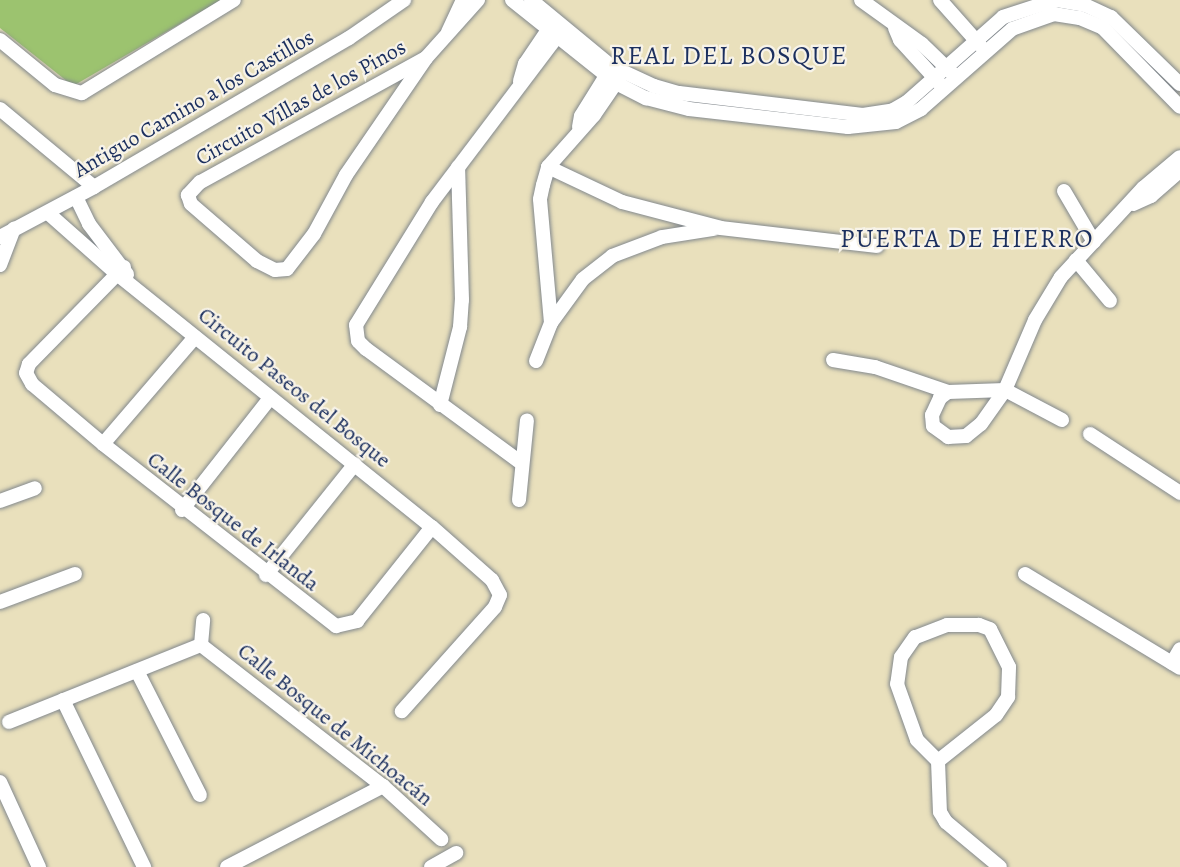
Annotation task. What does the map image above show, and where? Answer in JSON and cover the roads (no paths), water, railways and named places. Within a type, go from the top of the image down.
[{"type":"street","points":[[0,40],[66,91],[82,93],[234,0]]},
{"type":"street","name":"Antiguo Camino a los Castillos","points":[[0,237],[94,187],[349,38],[404,0]]},
{"type":"street","name":"Circuito Villas de los Pinos","points":[[448,32],[463,0]]},
{"type":"street","name":"Circuito Villas de los Pinos","points":[[426,58],[200,182],[188,195],[191,204],[267,267],[287,269],[320,224],[367,142],[426,58],[448,32],[464,20],[478,0]]},
{"type":"street","points":[[512,0],[556,29],[646,98],[689,109],[848,127],[877,127],[910,117],[939,83],[952,73],[986,51],[1012,29],[1054,14],[1063,3]]},
{"type":"street","points":[[531,0],[556,29]]},
{"type":"street","points":[[857,0],[895,28],[908,33],[952,73]]},
{"type":"street","points":[[940,0],[986,51]]},
{"type":"street","points":[[1063,3],[1102,28],[1180,107]]},
{"type":"street","points":[[952,73],[976,40],[1004,17],[1063,3],[1111,17],[1180,84]]},
{"type":"street","points":[[895,28],[900,40],[939,83]]},
{"type":"street","points":[[520,462],[366,349],[358,341],[356,325],[420,220],[520,81],[525,64],[556,29]]},
{"type":"street","points":[[551,323],[540,199],[548,167],[579,127],[581,116],[614,75]]},
{"type":"street","points":[[0,109],[94,187]]},
{"type":"street","points":[[948,392],[934,407],[933,426],[941,434],[957,438],[981,424],[1005,390],[1035,320],[1060,277],[1131,204],[1143,188],[1180,157]]},
{"type":"street","points":[[440,405],[460,327],[462,300],[458,167]]},
{"type":"street","points":[[548,167],[622,202],[721,228],[877,246]]},
{"type":"street","points":[[1131,204],[1151,196],[1180,171]]},
{"type":"street","points":[[1064,190],[1094,242]]},
{"type":"street","name":"Circuito Paseos del Bosque","points":[[76,197],[89,224],[130,282],[270,398],[356,464],[481,567],[500,595],[495,606],[402,711]]},
{"type":"street","name":"Circuito Paseos del Bosque","points":[[48,213],[120,270]]},
{"type":"street","points":[[536,361],[551,323],[583,279],[612,256],[662,237],[721,228]]},
{"type":"street","points":[[0,265],[14,229]]},
{"type":"street","points":[[1076,260],[1110,301]]},
{"type":"street","name":"Calle Bosque de Irlanda","points":[[120,270],[29,364],[27,376],[182,510],[327,622],[341,627],[357,621],[432,527]]},
{"type":"street","points":[[103,444],[195,337]]},
{"type":"street","points":[[833,360],[875,367],[948,392],[1005,390],[1062,420]]},
{"type":"street","points":[[182,510],[270,398]]},
{"type":"street","points":[[519,500],[520,462],[527,420]]},
{"type":"street","points":[[1090,434],[1180,493]]},
{"type":"street","points":[[266,575],[356,464]]},
{"type":"street","points":[[0,501],[35,488]]},
{"type":"street","points":[[0,602],[75,574]]},
{"type":"street","points":[[1025,574],[1176,665],[1180,650]]},
{"type":"street","points":[[9,722],[201,645],[203,620]]},
{"type":"street","points":[[938,761],[996,715],[1008,697],[1009,667],[990,629],[979,625],[959,624],[924,631],[915,637],[901,657],[897,684],[917,740],[938,761],[940,812],[946,822],[1000,867]]},
{"type":"street","name":"Calle Bosque de Michoacán","points":[[201,645],[383,786],[441,839]]},
{"type":"street","points":[[137,671],[200,795]]},
{"type":"street","points":[[63,700],[144,867]]},
{"type":"street","points":[[0,782],[39,867]]},
{"type":"street","points":[[227,867],[383,786]]},
{"type":"street","points":[[431,867],[456,853]]},
{"type":"district","name":"REAL DEL BOSQUE","points":[[729,56]]},
{"type":"district","name":"PUERTA DE HIERRO","points":[[967,239]]}]
